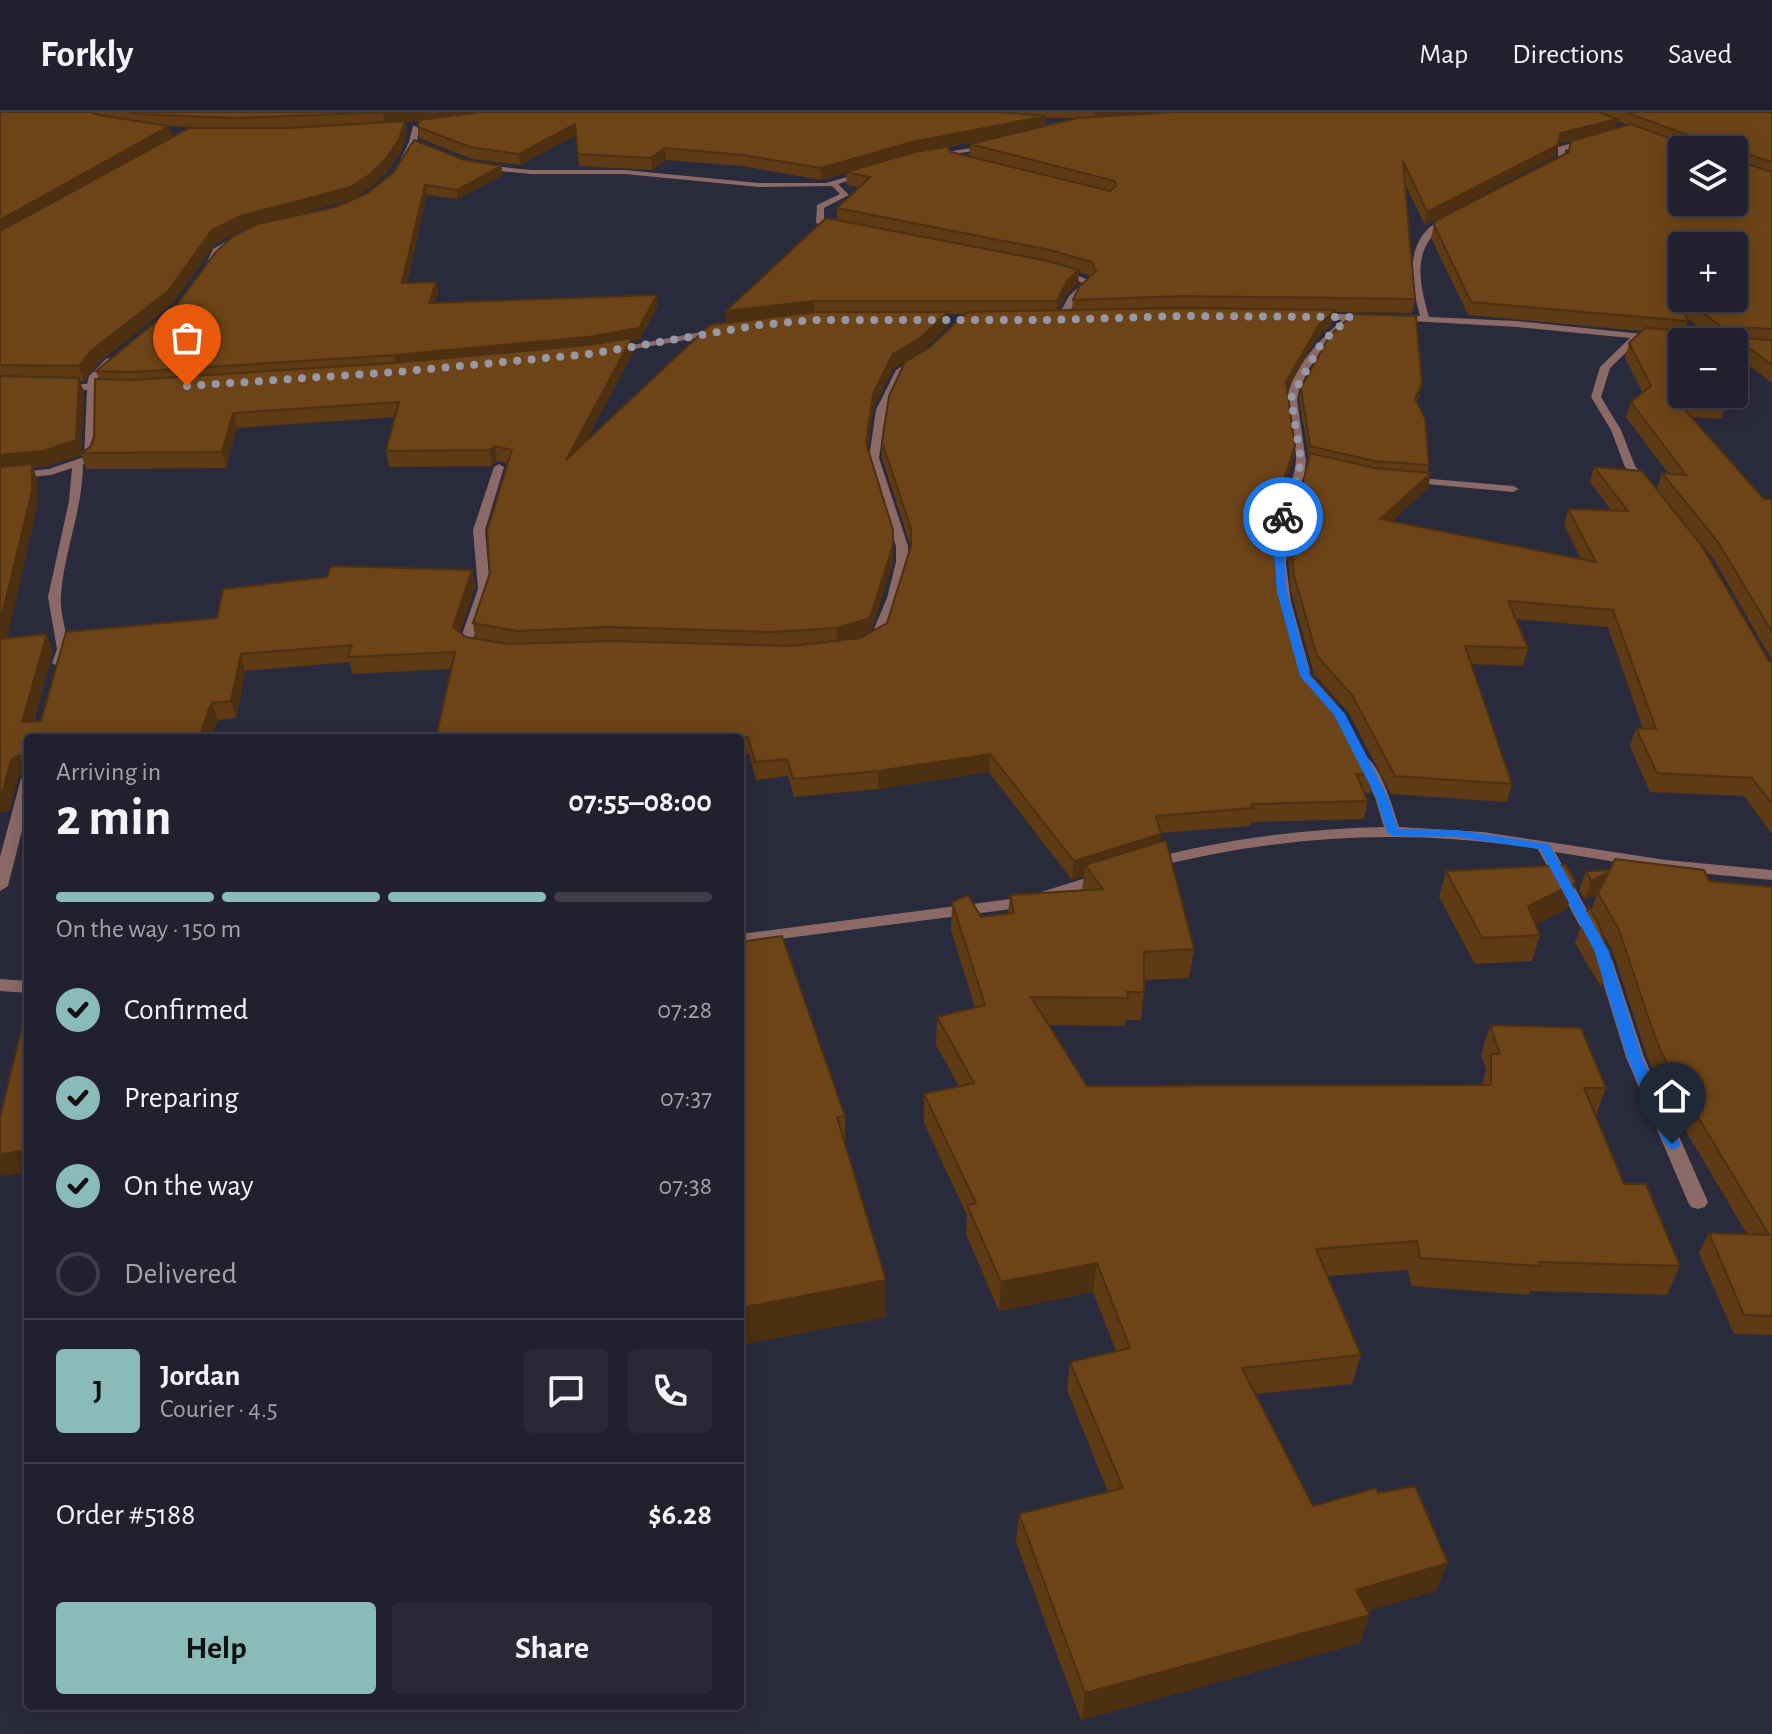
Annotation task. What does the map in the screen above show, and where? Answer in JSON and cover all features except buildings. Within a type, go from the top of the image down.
[{"type":"street","points":[[403,128],[429,126]]},
{"type":"street","points":[[401,164],[413,142],[415,127]]},
{"type":"street","points":[[1538,172],[1562,159],[1561,149],[1603,138]]},
{"type":"street","points":[[413,142],[426,148]]},
{"type":"street","points":[[928,156],[989,146]]},
{"type":"street","points":[[959,161],[953,155],[974,149]]},
{"type":"street","points":[[469,164],[510,171],[625,172],[759,185],[833,183],[871,173]]},
{"type":"street","points":[[833,183],[845,195],[820,207],[820,223],[846,230]]},
{"type":"street","points":[[1425,319],[1416,289],[1419,245],[1426,231],[1459,213]]},
{"type":"street","points":[[196,285],[216,251],[235,238],[256,231]]},
{"type":"street","points":[[1049,269],[1089,282],[1072,298],[1061,320]]},
{"type":"street","points":[[1303,317],[1425,319],[1668,339]]},
{"type":"street","points":[[1322,695],[1305,676],[1282,592],[1278,546],[1283,516],[1307,463],[1291,398],[1322,342],[1350,317]]},
{"type":"street","points":[[1048,320],[1077,319]]},
{"type":"street","points":[[605,351],[734,329]]},
{"type":"street","points":[[1638,336],[1605,367],[1596,397],[1616,430],[1630,467],[1658,502]]},
{"type":"street","points":[[866,648],[878,639],[902,562],[902,546],[874,458],[881,410],[899,372],[934,349]]},
{"type":"street","points":[[0,477],[51,472],[88,459],[91,452],[92,378],[118,354]]},
{"type":"street","points":[[45,386],[135,389]]},
{"type":"street","points":[[55,675],[63,649],[54,597],[75,501],[78,465]]},
{"type":"street","points":[[498,655],[473,651],[465,643],[484,589],[479,530],[499,467]]},
{"type":"street","points":[[1397,480],[1513,489]]},
{"type":"street","points":[[1357,749],[1382,797],[1393,832]]},
{"type":"street","points":[[0,886],[24,794]]},
{"type":"street","points":[[744,938],[1027,902],[1190,851],[1365,832],[1457,833],[1654,864],[1772,875]]},
{"type":"street","points":[[1544,846],[1601,950],[1635,1057],[1698,1202]]},
{"type":"street","points":[[0,985],[24,987]]},
{"type":"way so far","points":[[187,386],[396,372],[590,354],[759,325],[814,320],[1350,317],[1322,342],[1291,398],[1301,461],[1283,517]]},
{"type":"route","points":[[1283,517],[1278,546],[1282,592],[1305,676],[1339,714],[1382,797],[1393,832],[1457,833],[1544,846],[1601,950],[1635,1057],[1672,1144]]}]
